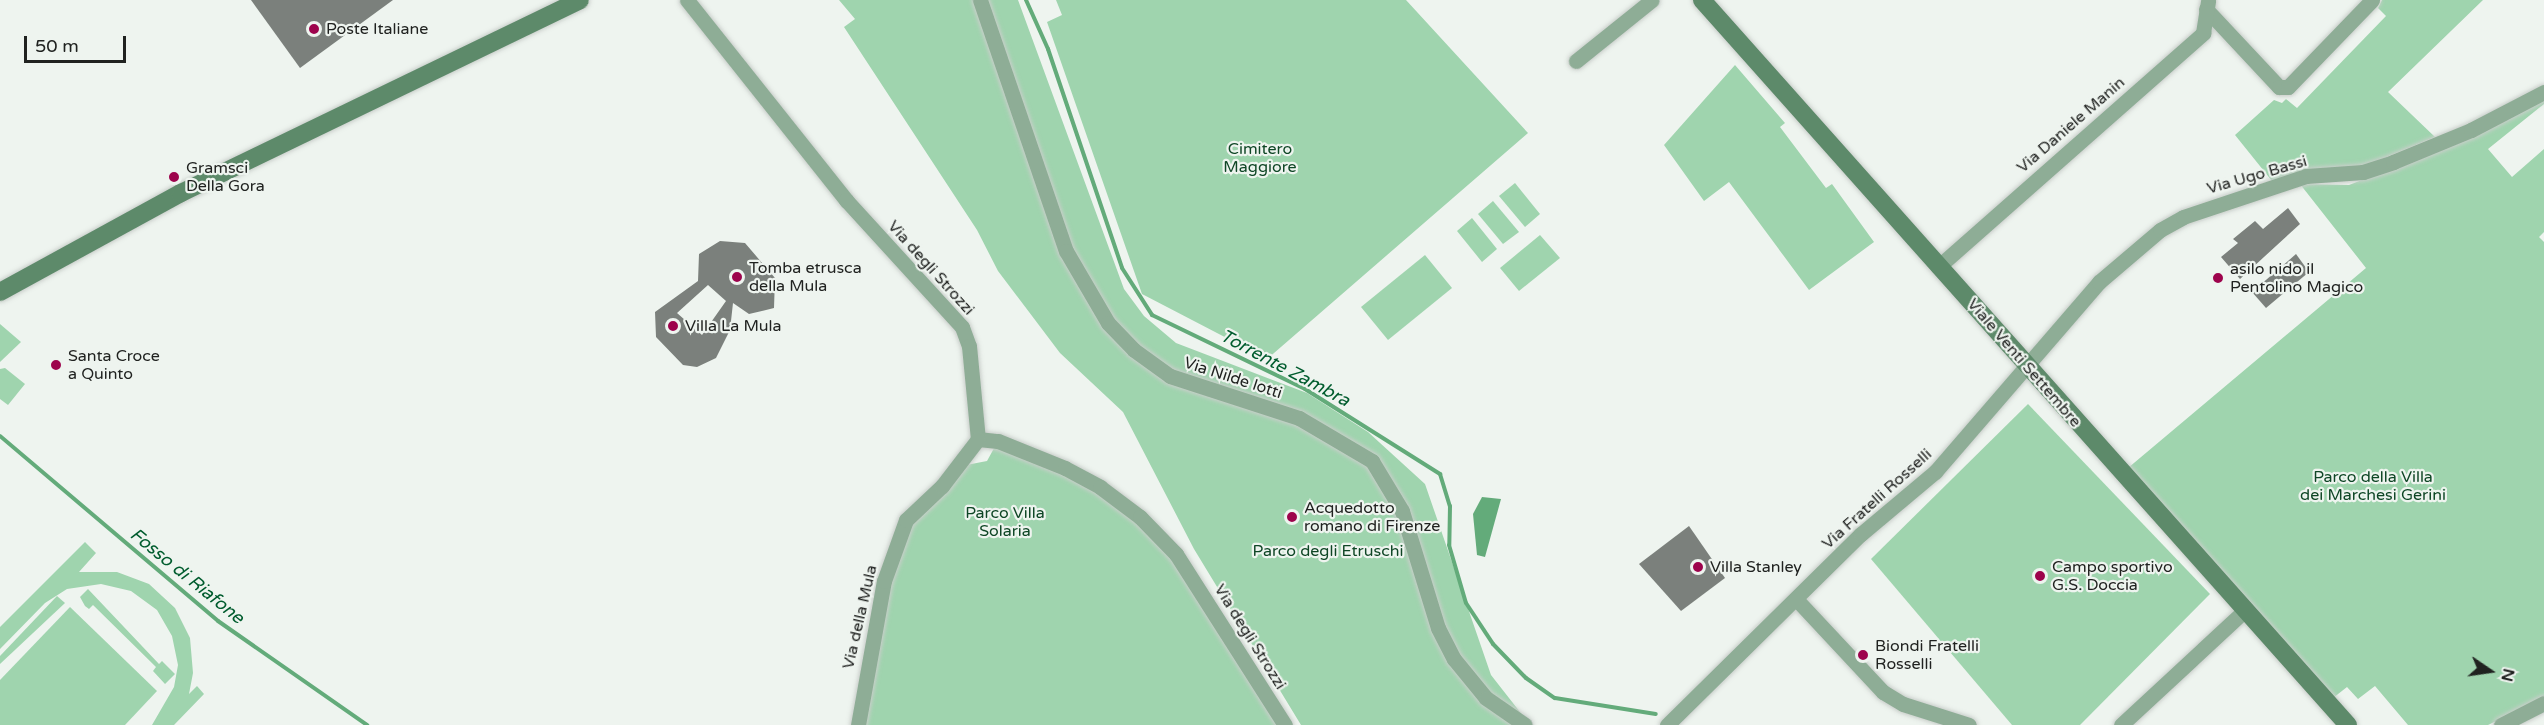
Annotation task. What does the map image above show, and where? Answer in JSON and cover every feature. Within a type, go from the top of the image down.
[{"type":"street","points":[[0,292],[181,193],[580,0]]},
{"type":"street","name":"Via degli Strozzi","points":[[687,0],[846,200],[962,327],[969,346],[978,439],[998,441],[1065,468],[1140,517],[1176,554],[1285,725]]},
{"type":"street","name":"Via Nilde Iotti","points":[[980,0],[1066,251],[1108,323],[1134,350],[1170,376],[1299,418],[1372,460],[1402,511],[1438,628],[1454,659],[1486,698],[1525,725]]},
{"type":"street","points":[[1576,61],[1652,0]]},
{"type":"street","name":"Viale Venti Settembre","points":[[1702,0],[2027,368],[2348,725]]},
{"type":"street","points":[[2207,5],[2279,87],[2288,87],[2372,0]]},
{"type":"street","name":"Via Daniele Manin","points":[[1938,267],[2203,33],[2207,5]]},
{"type":"street","name":"Via Ugo Bassi","points":[[2027,368],[2126,255],[2183,217],[2306,176],[2354,174],[2383,165],[2464,134],[2544,92]]},
{"type":"street","name":"Via Fratelli Rosselli","points":[[1668,725],[1797,600],[1861,534],[1935,472],[2027,368]]},
{"type":"street","name":"Via della Mula","points":[[858,725],[884,581],[906,520],[942,486],[978,439]]},
{"type":"street","points":[[1797,600],[1882,692],[1903,704],[1969,725]]},
{"type":"street","points":[[2121,725],[2244,611]]},
{"type":"street","points":[[2501,725],[2544,703]]},
{"type":"green space","name":"Parco degli Etruschi","points":[[839,0],[1018,0],[1124,289],[1144,316],[1176,343],[1307,393],[1368,432],[1425,484],[1491,675],[1530,725],[1301,725],[1194,549],[1123,412],[1060,353],[998,271],[977,230],[844,27],[855,19]]},
{"type":"green space","name":"Cimitero Maggiore","points":[[1056,0],[1406,0],[1528,133],[1267,359],[1142,294],[1047,22],[1062,15]]},
{"type":"green space","points":[[2382,0],[2483,0],[2388,92],[2435,137],[2360,168],[2272,181],[2235,135],[2274,100],[2282,103],[2286,99],[2297,108],[2386,16],[2378,8]]},
{"type":"green space","points":[[1735,65],[1785,123],[1780,127],[1826,188],[1832,184],[1874,242],[1809,290],[1729,182],[1704,201],[1664,145]]},
{"type":"green space","name":"Parco della Villa dei Marchesi Gerini","points":[[2544,98],[2544,104],[2488,149],[2512,177],[2544,149],[2544,232],[2539,237],[2544,242],[2544,698],[2488,725],[2408,725],[2375,686],[2358,699],[2347,687],[2333,698],[2128,468],[2366,268],[2300,184],[2349,185],[2455,144]]},
{"type":"green space","points":[[1515,183],[1540,214],[1525,227],[1499,196]]},
{"type":"green space","points":[[1493,201],[1519,232],[1503,244],[1478,214]]},
{"type":"green space","points":[[1472,218],[1497,249],[1482,262],[1457,231]]},
{"type":"green space","points":[[1540,235],[1560,258],[1519,291],[1500,268]]},
{"type":"green space","points":[[1425,255],[1452,288],[1388,340],[1361,307]]},
{"type":"green space","points":[[0,324],[21,342],[0,362]]},
{"type":"green space","points":[[5,368],[25,384],[8,405],[0,399],[0,369]]},
{"type":"green space","name":"Campo sportivo G.S. Doccia","points":[[2028,404],[2210,594],[2080,725],[2012,725],[1871,559]]},
{"type":"green space","name":"Parco Villa Solaria","points":[[998,441],[1065,468],[1176,554],[1285,725],[866,725],[872,653],[888,581],[912,520],[961,466],[987,461]]},
{"type":"green space","points":[[85,542],[96,553],[79,572],[117,572],[149,584],[175,608],[190,638],[193,673],[189,694],[197,686],[204,694],[174,725],[152,725],[174,687],[178,665],[172,636],[157,610],[131,591],[101,584],[67,589],[45,603],[0,649],[0,627]]},
{"type":"green space","points":[[88,589],[159,664],[162,661],[175,674],[165,684],[153,671],[156,667],[93,605],[89,609],[85,606],[80,597]]},
{"type":"green space","points":[[57,596],[65,603],[0,664],[0,656]]},
{"type":"green space","points":[[70,607],[157,691],[125,725],[0,725],[0,680]]},
{"type":"shaded area","points":[[1482,497],[1501,499],[1485,557],[1477,555],[1473,514]]},
{"type":"building","points":[[251,0],[393,0],[300,68]]},
{"type":"building","points":[[2288,208],[2300,224],[2240,279],[2221,257],[2238,243],[2233,239],[2255,221],[2263,229]]},
{"type":"building","points":[[720,241],[745,243],[775,278],[774,308],[749,314],[733,303],[730,330],[716,358],[697,367],[683,365],[656,337],[655,312],[698,281],[699,254]],"holes":[[[708,285],[726,301],[702,335],[677,313]]]},
{"type":"building","points":[[2296,254],[2309,272],[2266,308],[2252,292]]},
{"type":"building","name":"Villa Stanley","points":[[1689,526],[1725,578],[1681,611],[1639,564]]},
{"type":"waterway","name":"Torrente Zambra","points":[[1026,0],[1048,49],[1122,268],[1152,315],[1305,389],[1440,474],[1450,506],[1449,545],[1466,603],[1493,644],[1526,678],[1555,698],[1656,714]]},
{"type":"waterway","name":"Fosso di Riafone","points":[[0,436],[218,621],[367,725]]},
{"type":"place","name":"Poste Italiane","points":[[314,29]]},
{"type":"place","name":"Gramsci Della Gora","points":[[174,177]]},
{"type":"place","name":"Tomba etrusca della Mula","points":[[737,277]]},
{"type":"place","name":"asilo nido il Pentolino Magico","points":[[2218,278]]},
{"type":"place","name":"Villa La Mula","points":[[673,326]]},
{"type":"place","name":"Santa Croce a Quinto","points":[[56,365]]},
{"type":"place","name":"Acquedotto romano di Firenze","points":[[1292,517]]},
{"type":"place","name":"Villa Stanley","points":[[1698,567]]},
{"type":"place","name":"Campo sportivo G.S. Doccia","points":[[2040,576]]},
{"type":"place","name":"Biondi Fratelli Rosselli","points":[[1863,655]]}]
